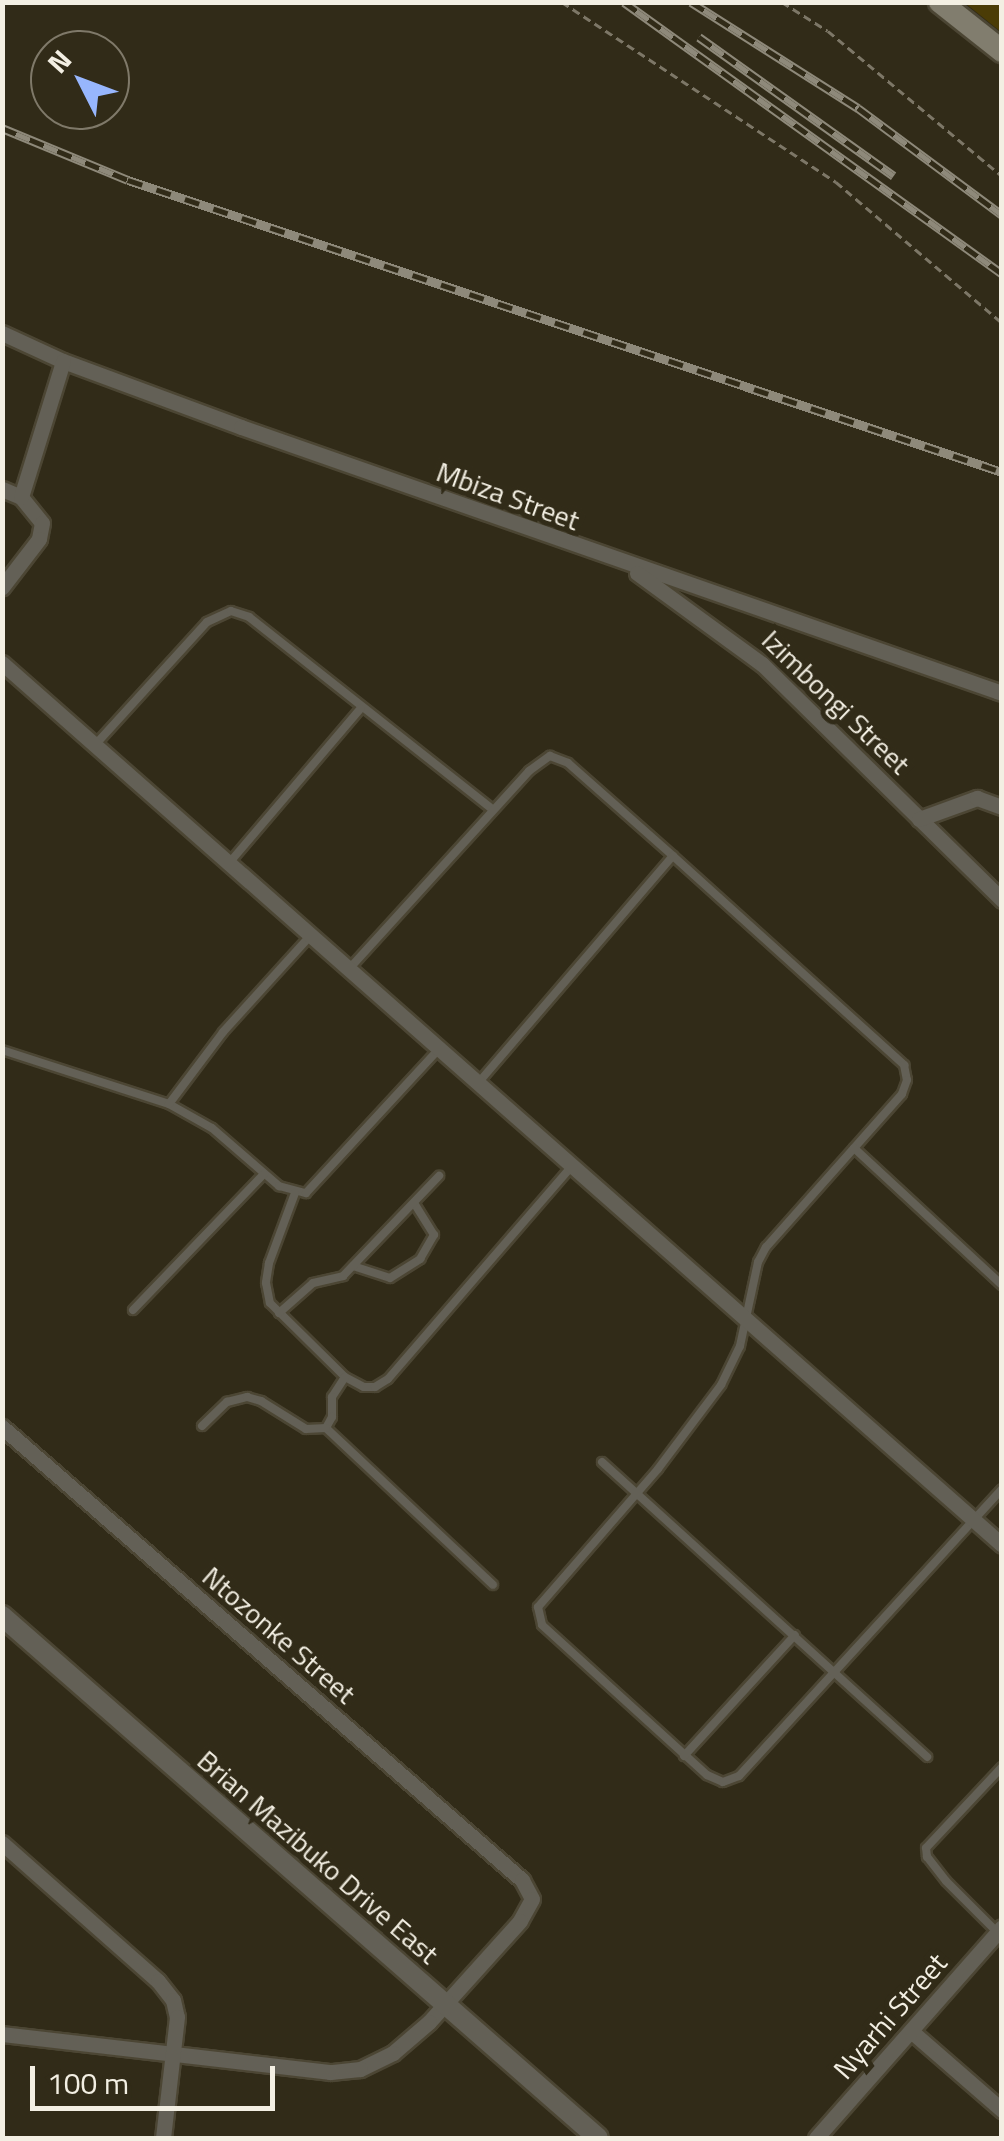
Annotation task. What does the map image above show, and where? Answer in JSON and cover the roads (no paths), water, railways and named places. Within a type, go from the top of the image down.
[{"type":"main road","points":[[940,2],[1002,51]]},
{"type":"street","name":"Mbiza Street","points":[[2,332],[63,361],[619,562],[1002,693]]},
{"type":"street","points":[[21,497],[63,361]]},
{"type":"street","points":[[2,489],[21,497],[35,512],[42,528],[2,587]]},
{"type":"street","name":"Izimbongi Street","points":[[619,562],[686,604],[762,664],[1002,900]]},
{"type":"street","points":[[2,663],[1002,1545]]},
{"type":"street","points":[[919,819],[977,798],[1002,807]]},
{"type":"street","name":"Ntozonke Street","points":[[2,1427],[522,1880],[532,1900],[527,1912],[445,2006]]},
{"type":"street","name":"Brian Mazibuko Drive East","points":[[2,1616],[598,2138]]},
{"type":"street","points":[[2,1842],[166,1988],[177,2010],[163,2138]]},
{"type":"street","name":"Nyarhi Street","points":[[816,2138],[1000,1932]]},
{"type":"street","points":[[2,2034],[351,2071],[393,2053],[445,2006]]},
{"type":"street","points":[[911,2031],[1002,2110]]},
{"type":"lane","points":[[96,745],[207,622],[231,611],[249,617],[360,709],[493,810]]},
{"type":"lane","points":[[229,863],[360,709]]},
{"type":"lane","points":[[349,969],[529,770],[555,756],[673,856],[904,1065],[906,1080],[902,1094],[766,1247],[758,1262],[746,1320],[722,1385],[638,1492],[546,1594],[538,1615],[542,1625],[684,1756],[715,1780],[732,1780],[1002,1488]]},
{"type":"lane","points":[[478,1083],[673,856]]},
{"type":"lane","points":[[169,1104],[223,1032],[311,936]]},
{"type":"lane","points":[[2,1050],[169,1104],[212,1128],[264,1174],[296,1193],[314,1188],[439,1049]]},
{"type":"lane","points":[[854,1148],[1002,1286]]},
{"type":"lane","points":[[296,1193],[266,1283],[270,1303],[345,1377],[364,1387],[388,1379],[572,1166]]},
{"type":"lane","points":[[133,1310],[264,1174]]},
{"type":"lane","points":[[279,1313],[313,1283],[335,1280],[353,1266],[439,1176]]},
{"type":"lane","points":[[353,1266],[390,1278],[420,1259],[434,1235],[415,1204]]},
{"type":"lane","points":[[326,1428],[332,1417],[332,1398],[345,1377]]},
{"type":"lane","points":[[202,1426],[227,1402],[247,1397],[262,1400],[306,1429],[326,1428],[493,1585]]},
{"type":"lane","points":[[602,1462],[927,1757]]},
{"type":"lane","points":[[684,1756],[795,1635]]},
{"type":"lane","points":[[1000,1932],[946,1881],[926,1848],[1002,1768]]},
{"type":"railway","points":[[624,2],[1002,274]]},
{"type":"railway","points":[[691,2],[858,108],[1002,215]]},
{"type":"railway","points":[[699,37],[894,176]]},
{"type":"railway","points":[[2,128],[128,180],[1002,472]]}]
